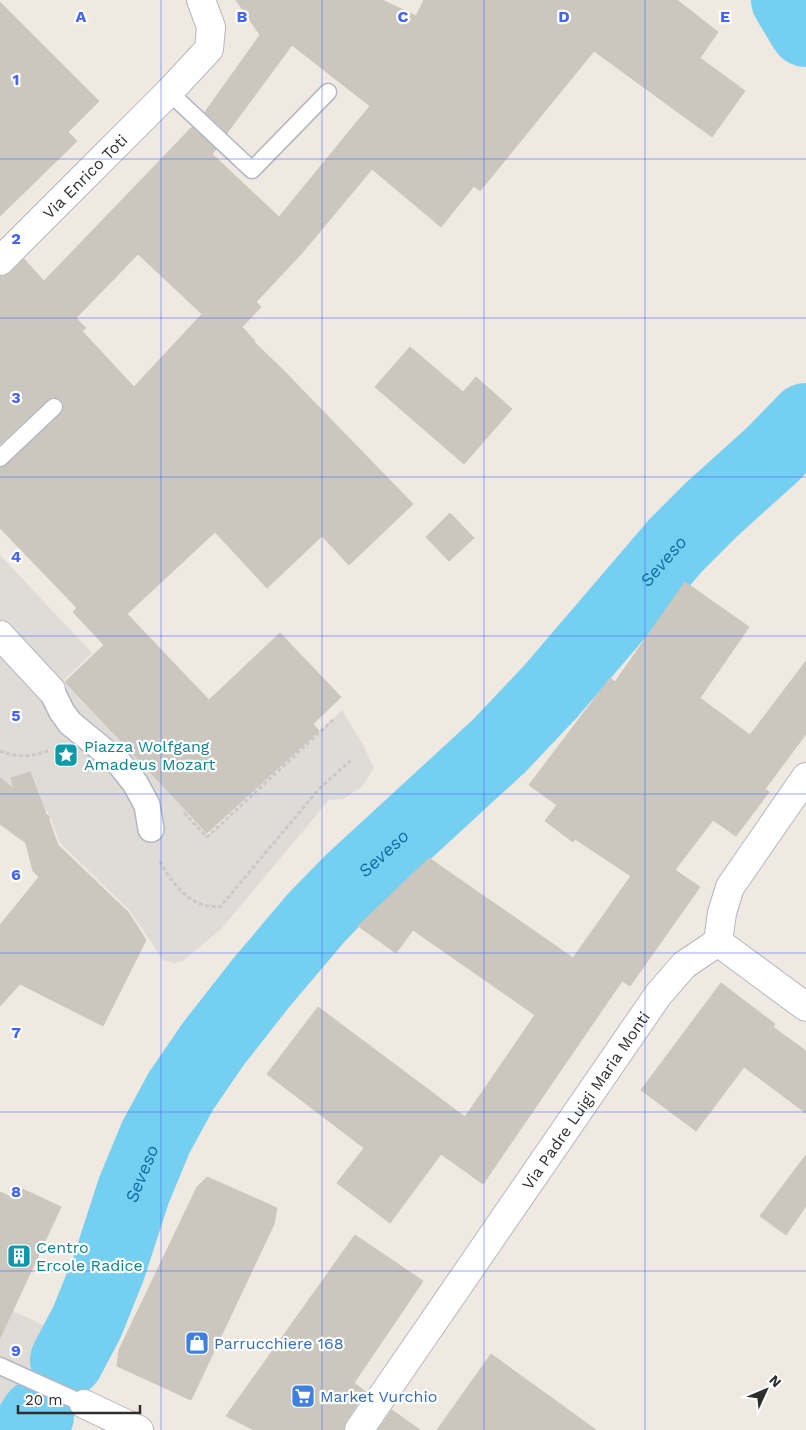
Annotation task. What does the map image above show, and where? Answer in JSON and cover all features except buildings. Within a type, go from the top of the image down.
[{"type":"street","name":"Via Enrico Toti","points":[[0,261],[170,92],[209,49],[211,27],[201,0]]},
{"type":"street","points":[[0,635],[51,690],[70,723],[120,764],[135,783],[147,805],[151,829]]},
{"type":"street","points":[[806,777],[730,886],[722,913],[718,942],[806,1006]]},
{"type":"street","name":"Via Padre Luigi Maria Monti","points":[[359,1430],[658,995],[684,965],[718,942]]},
{"type":"street","points":[[84,1404],[139,1430]]},
{"type":"lane","points":[[170,92],[252,170],[328,92]]},
{"type":"lane","points":[[0,458],[54,407]]},
{"type":"lane","points":[[0,1366],[84,1404]]},
{"type":"path","points":[[182,810],[207,837],[334,719]]},
{"type":"path","points":[[0,751],[12,756],[37,755],[53,749],[66,738],[70,723]]},
{"type":"path","points":[[164,871],[180,891],[187,896],[202,905],[220,907],[319,790],[351,760]]},
{"type":"shaded area","name":"Piazza Wolfgang Amadeus Mozart","points":[[0,555],[92,653],[63,681],[208,835],[342,710],[362,743],[374,768],[362,787],[343,799],[329,800],[222,928],[183,961],[174,963],[163,960],[130,911],[60,843],[48,812],[0,779]]},
{"type":"shaded area","points":[[0,1305],[43,1325],[38,1346],[93,1372],[65,1430],[6,1402],[0,1410]]},
{"type":"waterway","name":"Seveso","points":[[788,0],[806,30]]},
{"type":"waterway","name":"Seveso","points":[[67,1360],[87,1322],[108,1270],[134,1190],[156,1137],[181,1091],[214,1043],[261,983],[316,918],[350,883],[500,745],[551,691],[676,545],[711,510],[772,455],[806,420]]},
{"type":"waterway","name":"Seveso","points":[[28,1430],[37,1416]]},
{"type":"place","name":"Piazza Wolfgang Amadeus Mozart","points":[[66,755]]},
{"type":"place","name":"Centro Ercole Radice","points":[[19,1256]]},
{"type":"place","name":"Parrucchiere 168","points":[[197,1343]]},
{"type":"place","name":"Market Vurchio","points":[[303,1396]]}]
